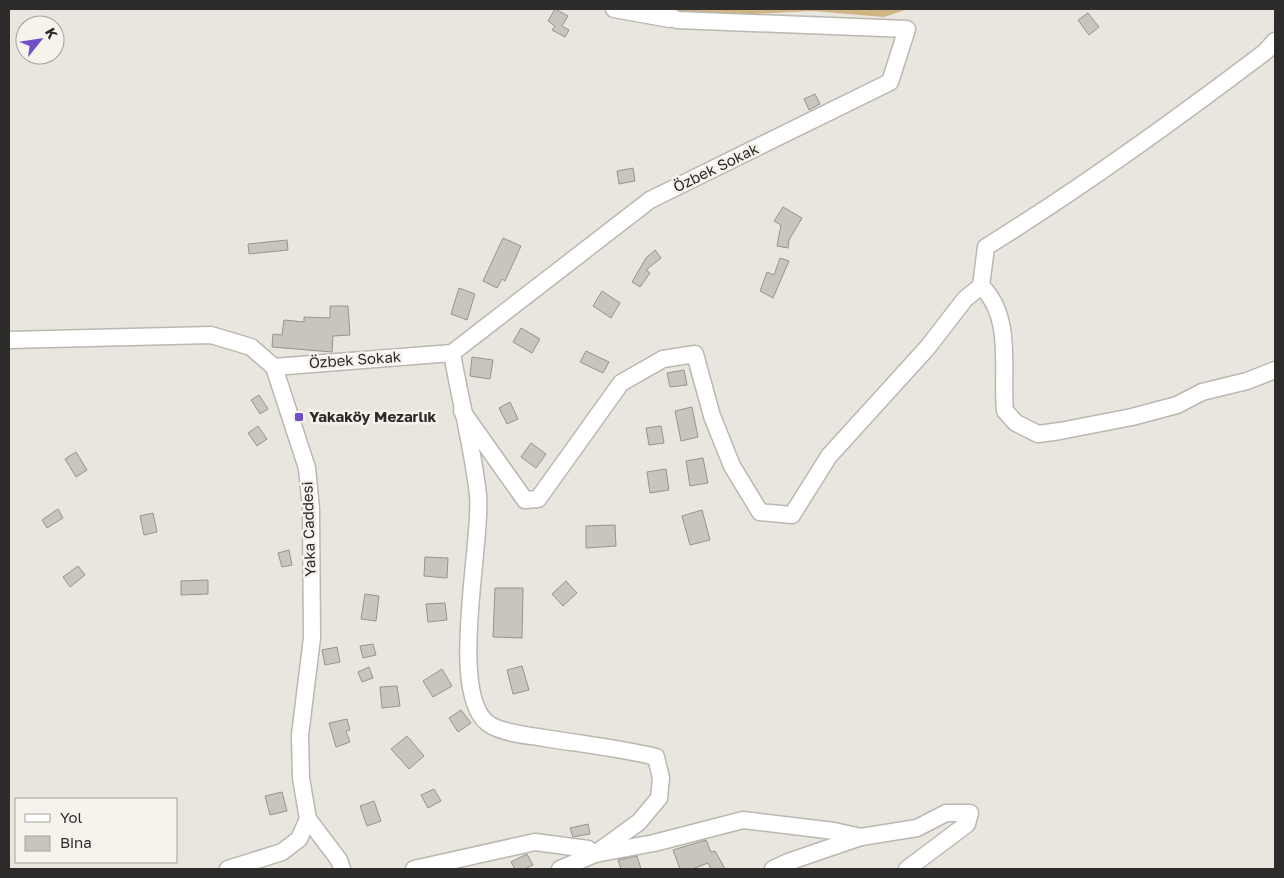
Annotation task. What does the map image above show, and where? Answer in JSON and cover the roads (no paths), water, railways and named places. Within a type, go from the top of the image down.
[{"type":"street","points":[[614,9],[677,20]]},
{"type":"street","name":"Özbek Sokak","points":[[274,366],[452,353],[650,200],[890,82],[906,30],[677,20],[657,9]]},
{"type":"street","points":[[462,411],[526,500],[538,499],[621,383],[663,359],[695,354],[712,416],[732,466],[760,512],[792,515],[829,456],[928,347],[965,299],[981,286],[986,247],[1052,206],[1157,134],[1265,52],[1275,41]]},
{"type":"street","points":[[981,286],[990,294],[1002,321],[1005,411],[1016,423],[1038,434],[1132,417],[1177,405],[1202,392],[1247,381],[1275,370]]},
{"type":"street","points":[[9,340],[211,335],[251,347],[274,366]]},
{"type":"street","points":[[452,353],[478,496],[468,638],[471,690],[476,712],[491,726],[513,732],[626,750],[656,757],[661,778],[659,798],[639,822],[595,854]]},
{"type":"street","name":"Yaka Caddesi","points":[[274,366],[307,468],[311,509],[312,638],[300,735],[300,778],[308,819],[339,860],[342,869]]},
{"type":"street","points":[[773,869],[861,837],[917,828],[946,813],[970,813],[967,824],[907,869]]},
{"type":"street","points":[[233,869],[282,852],[299,839],[308,819]]},
{"type":"street","points":[[560,869],[595,854],[654,843],[743,820],[834,831],[861,837]]},
{"type":"street","points":[[414,869],[535,842],[588,850],[595,854]]},
{"type":"place","name":"Yakaköy Mezarlık","points":[[299,417]]}]
